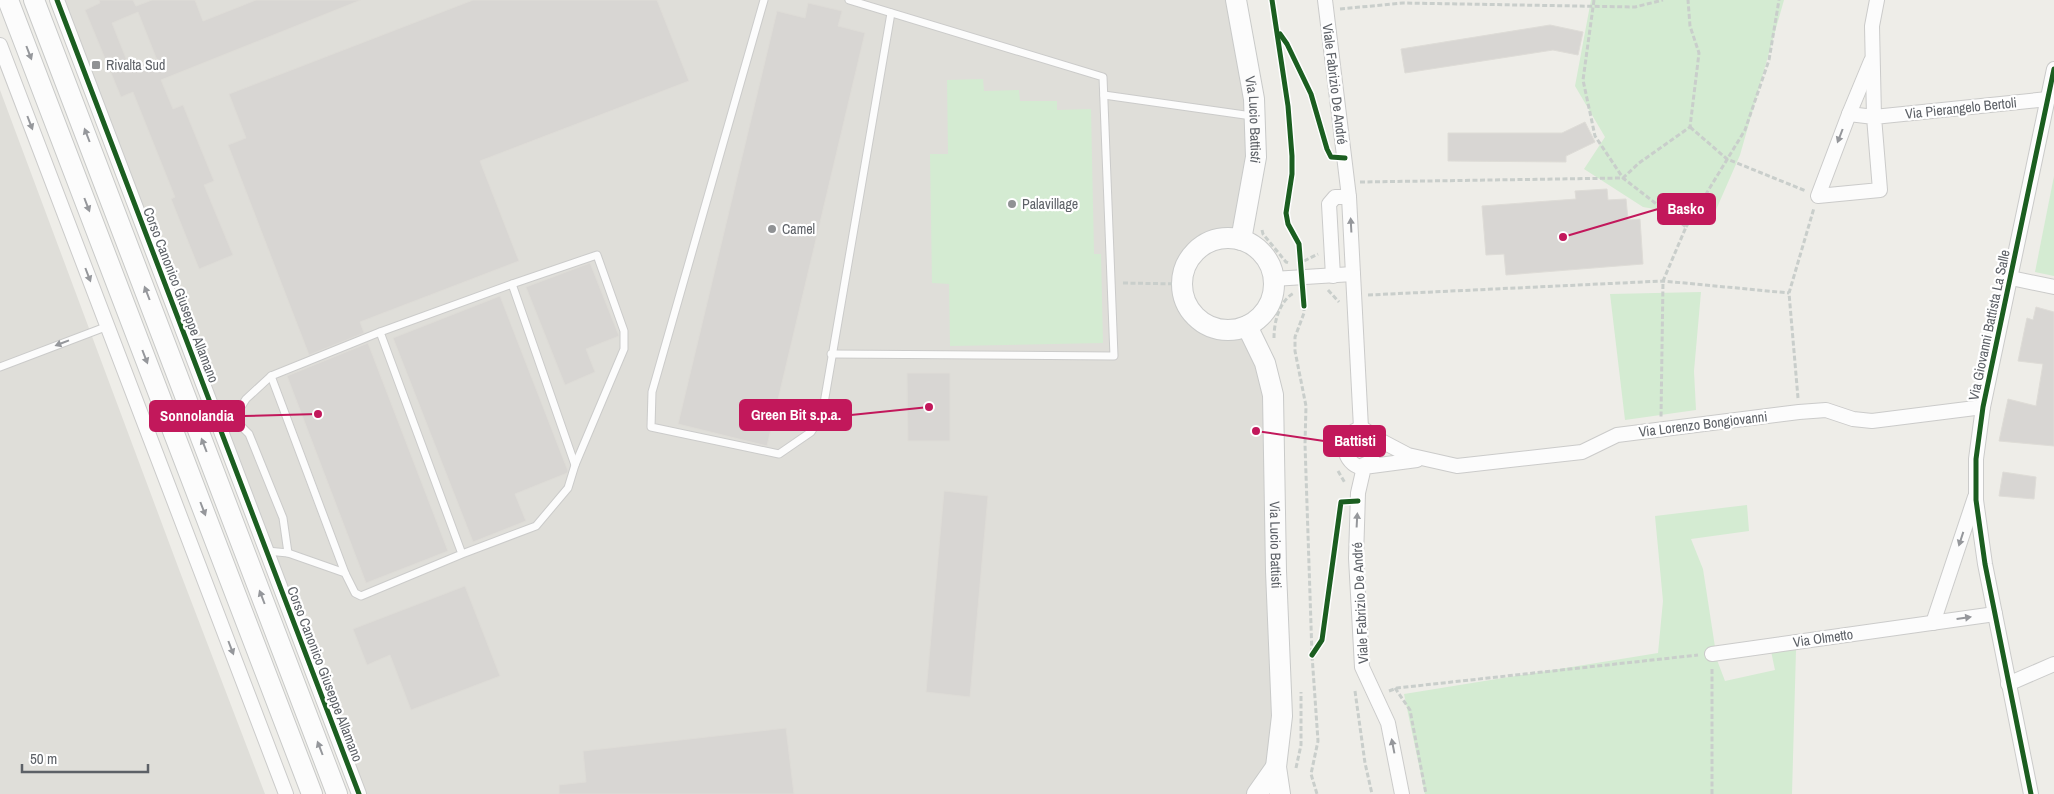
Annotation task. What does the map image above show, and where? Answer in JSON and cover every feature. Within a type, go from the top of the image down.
[{"type":"main road","points":[[34,0],[337,794]]},
{"type":"main road","name":"Via Lucio Battisti","points":[[1236,0],[1254,100],[1256,157],[1241,240]]},
{"type":"main road","points":[[11,6],[312,794]]},
{"type":"main road","points":[[1225,238],[1241,240],[1251,244],[1263,254],[1270,266],[1273,279],[1270,303],[1261,316],[1247,326],[1230,330],[1214,328],[1202,322],[1190,311],[1183,294],[1182,284],[1186,264],[1196,251],[1210,241],[1225,238]]},
{"type":"main road","name":"Via Lucio Battisti","points":[[1247,326],[1265,363],[1273,395],[1276,571],[1282,716],[1276,767],[1280,794]]},
{"type":"main road","name":"Via Lucio Battisti","points":[[1257,794],[1276,767]]},
{"type":"street","name":"Corso Canonico Giuseppe Allamano","points":[[57,0],[358,794]]},
{"type":"street","points":[[1873,56],[1818,196],[1880,190],[1874,118],[1873,56],[1872,26],[1878,0]]},
{"type":"street","name":"Viale Fabrizio De André","points":[[1326,5],[1349,198],[1353,274],[1366,432],[1375,447],[1370,462],[1364,466],[1358,493],[1357,576],[1362,668],[1388,723],[1402,794]]},
{"type":"street","points":[[0,45],[286,794]]},
{"type":"street","name":"Via Giovanni Battista La Salle","points":[[2031,794],[1985,564],[1976,492],[1976,460],[1984,407],[2054,69]]},
{"type":"street","name":"Via Pierangelo Bertoli","points":[[1849,114],[1874,118],[2048,99]]},
{"type":"street","points":[[1333,276],[1329,204],[1335,197],[1349,198]]},
{"type":"street","points":[[1273,279],[1353,274]]},
{"type":"street","name":"Via Giovanni Battista La Salle","points":[[2011,278],[2054,287]]},
{"type":"street","name":"Via Lorenzo Bongiovanni","points":[[1366,432],[1408,455],[1457,466],[1582,452],[1617,435],[1799,412],[1826,410],[1853,419],[1872,421],[1984,407]]},
{"type":"street","points":[[1364,466],[1353,464],[1346,452],[1347,439],[1355,430],[1366,432]]},
{"type":"street","name":"Via Lorenzo Bongiovanni","points":[[1364,466],[1425,459]]},
{"type":"street","points":[[1933,623],[1976,492]]},
{"type":"street","name":"Via Olmetto","points":[[1712,654],[1995,614]]},
{"type":"street","points":[[2008,684],[2054,664]]},
{"type":"lane","points":[[764,0],[652,392],[650,427],[780,454],[811,432],[822,415],[891,12]]},
{"type":"lane","points":[[832,354],[1114,356],[1103,77],[849,0]]},
{"type":"lane","points":[[1104,95],[1255,116]]},
{"type":"lane","points":[[223,436],[246,398],[271,376],[380,332],[597,255],[624,331],[624,349],[568,488],[536,526],[361,596],[355,593],[345,573],[271,376]]},
{"type":"lane","points":[[512,284],[576,465]]},
{"type":"lane","points":[[0,366],[108,326]]},
{"type":"lane","points":[[380,332],[462,554]]},
{"type":"lane","points":[[234,419],[249,434],[283,518],[288,553]]},
{"type":"lane","points":[[266,551],[288,553],[345,573]]},
{"type":"path","points":[[1594,0],[1583,80],[1595,136],[1623,178],[1686,227]]},
{"type":"path","points":[[1326,5],[1403,3],[1635,7],[1663,0]]},
{"type":"path","points":[[1347,182],[1623,178],[1639,163],[1690,126],[1699,52],[1690,26],[1688,0]]},
{"type":"path","points":[[1661,430],[1663,281],[1686,227],[1745,130],[1769,60],[1779,0]]},
{"type":"path","points":[[1690,126],[1727,159],[1818,196],[1789,293],[1799,412]]},
{"type":"path","points":[[1296,264],[1322,251]]},
{"type":"path","points":[[1301,258],[1301,268]]},
{"type":"path","points":[[1355,295],[1663,281],[1789,293]]},
{"type":"path","points":[[1111,283],[1182,284]]},
{"type":"path","points":[[1303,296],[1304,313],[1295,337],[1294,351],[1306,406],[1305,444],[1312,655],[1318,741],[1311,774],[1317,794]]},
{"type":"path","points":[[1312,655],[1317,647]]},
{"type":"path","points":[[1376,695],[1395,688],[1712,654],[1712,794]]},
{"type":"path","points":[[1395,688],[1410,710],[1426,794]]},
{"type":"shaded area","points":[[57,0],[1236,0],[1254,99],[1241,240],[1225,238],[1210,241],[1196,251],[1186,264],[1182,278],[1183,295],[1190,311],[1202,322],[1214,328],[1230,330],[1247,326],[1265,363],[1282,716],[1257,794],[359,794]]},
{"type":"shaded area","points":[[0,90],[180,572],[265,794],[0,794]]},
{"type":"green space","points":[[1591,0],[1784,0],[1740,155],[1712,219],[1643,207],[1584,169],[1605,137],[1575,86]]},
{"type":"green space","name":"Palavillage","points":[[983,79],[984,91],[1019,90],[1020,101],[1057,101],[1057,110],[1091,109],[1094,254],[1101,254],[1103,343],[950,346],[949,284],[932,283],[930,154],[948,154],[947,80]]},
{"type":"green space","points":[[2054,176],[2054,276],[2035,272]]},
{"type":"green space","points":[[1701,292],[1694,371],[1696,410],[1625,420],[1610,294]]},
{"type":"green space","points":[[1747,505],[1749,531],[1691,539],[1703,569],[1717,660],[1725,681],[1775,670],[1771,651],[1796,650],[1792,794],[1425,794],[1404,694],[1658,653],[1663,601],[1655,516]]},
{"type":"building","points":[[99,0],[133,0],[136,6],[152,0],[195,0],[203,21],[256,0],[361,0],[161,80],[173,109],[183,105],[214,181],[204,185],[233,255],[199,269],[171,199],[175,197],[133,92],[121,97],[85,10],[100,3]],"holes":[[[138,12],[157,60],[131,71],[112,23]]]},
{"type":"building","points":[[473,0],[657,0],[689,81],[480,161],[519,261],[360,322],[364,333],[309,355],[228,145],[246,138],[229,94]]},
{"type":"building","name":"Camel","points":[[808,3],[842,11],[838,26],[865,33],[767,446],[678,424],[777,11],[805,18]]},
{"type":"building","points":[[1550,25],[1583,32],[1578,55],[1553,50],[1405,73],[1401,49]]},
{"type":"building","points":[[1585,122],[1595,142],[1566,156],[1566,162],[1448,161],[1448,133],[1562,133]]},
{"type":"building","points":[[1607,189],[1608,200],[1626,199],[1628,220],[1640,219],[1643,264],[1506,275],[1504,254],[1486,255],[1482,206],[1576,199],[1575,191]]},
{"type":"building","points":[[590,263],[619,336],[586,349],[595,372],[565,385],[526,287]]},
{"type":"building","points":[[500,296],[568,471],[515,494],[526,521],[473,542],[393,338]]},
{"type":"building","points":[[2036,307],[2054,312],[2054,446],[1999,441],[2008,399],[2036,406],[2043,364],[2018,361],[2027,318],[2033,320]]},
{"type":"building","points":[[368,343],[448,551],[366,583],[287,376]]},
{"type":"building","points":[[907,373],[950,373],[950,441],[908,441]]},
{"type":"building","points":[[2003,472],[2036,477],[2034,499],[1999,496]]},
{"type":"building","points":[[944,491],[988,496],[970,697],[926,692]]},
{"type":"building","points":[[465,586],[500,676],[411,710],[390,655],[367,665],[353,629]]},
{"type":"building","points":[[786,728],[794,794],[559,794],[559,785],[586,782],[583,751]]},
{"type":"cycle path","points":[[57,0],[359,794]]},
{"type":"cycle path","points":[[1272,0],[1288,106],[1292,156],[1292,174],[1286,213],[1288,224],[1299,244],[1304,306]]},
{"type":"cycle path","points":[[1280,34],[1287,44],[1311,94],[1331,157],[1345,158]]},
{"type":"cycle path","points":[[2031,794],[1985,564],[1976,500],[1976,459],[1983,407],[2054,69]]},
{"type":"cycle path","points":[[1312,655],[1322,640],[1341,502],[1358,501]]},
{"type":"place","name":"Rivalta Sud","points":[[96,65]]},
{"type":"place","name":"Palavillage","points":[[1012,204]]},
{"type":"place","name":"Camel","points":[[772,229]]},
{"type":"place","name":"Basko","points":[[1563,237]]},
{"type":"place","name":"Green Bit s.p.a.","points":[[929,407]]},
{"type":"place","name":"Sonnolandia","points":[[318,414]]},
{"type":"place","name":"Battisti","points":[[1256,431]]}]
